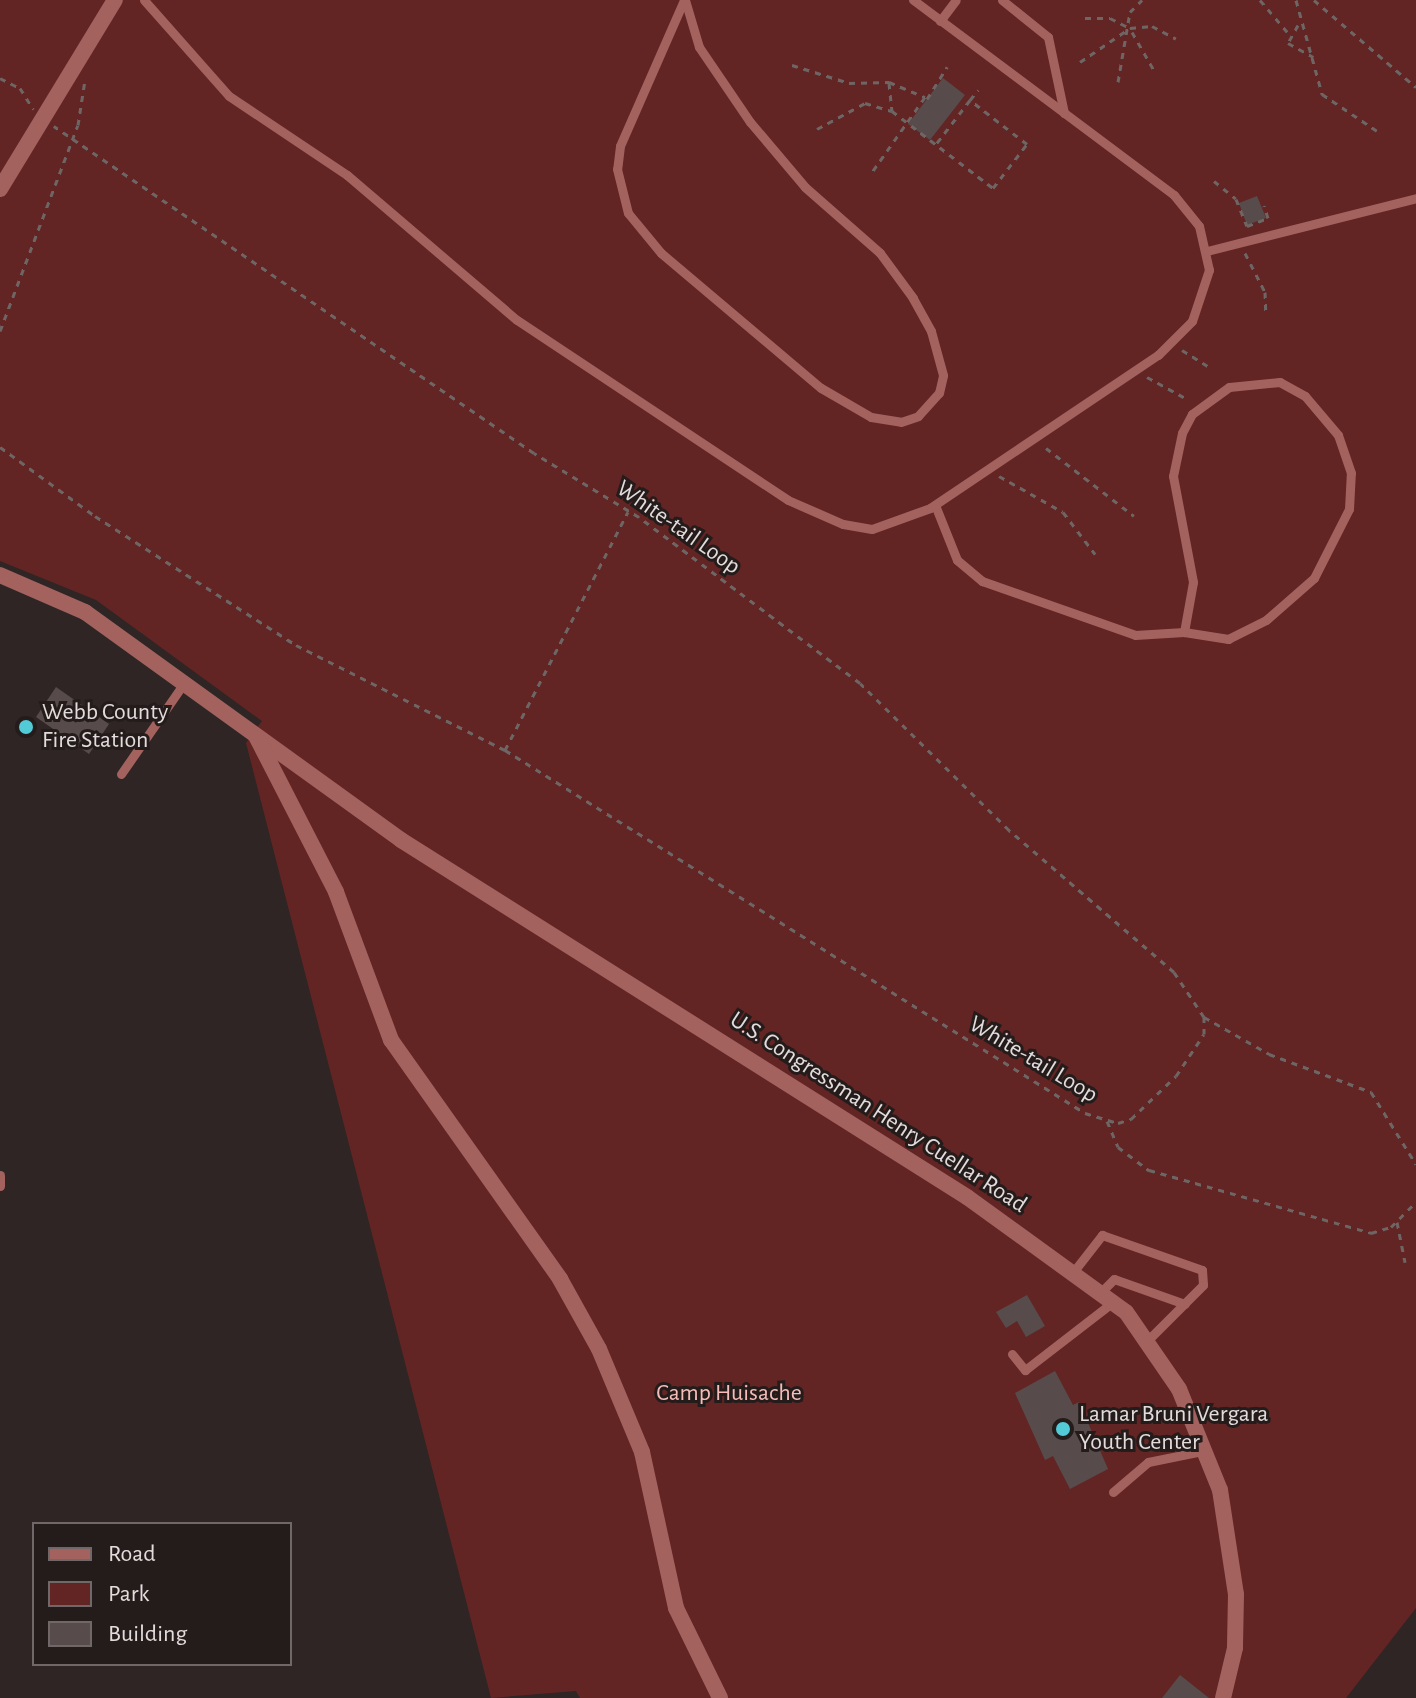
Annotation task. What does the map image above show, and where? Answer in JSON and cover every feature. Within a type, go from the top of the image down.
[{"type":"street","points":[[0,189],[115,0]]},
{"type":"street","name":"U.S. Congressman Henry Cuellar Road","points":[[0,575],[71,604],[401,840],[1074,1271],[1108,1296],[1150,1338],[1207,1450],[1228,1527],[1236,1594],[1235,1648],[1223,1698]]},
{"type":"street","name":"U.S. Congressman Henry Cuellar Road","points":[[254,733],[336,892],[391,1040],[560,1279],[599,1349],[642,1452],[676,1608],[720,1698]]},
{"type":"lane","points":[[144,0],[197,65],[245,109],[347,175],[517,320],[770,490],[824,517],[872,529],[935,505],[1173,342],[1202,298],[1207,251],[1185,205],[913,0]]},
{"type":"lane","points":[[684,0],[699,47],[750,122],[805,187],[880,253],[919,309],[943,375],[939,393],[918,416],[901,422],[871,417],[821,388],[661,253],[628,213],[617,169],[620,146],[684,0]]},
{"type":"lane","points":[[940,21],[956,0]]},
{"type":"lane","points":[[1002,0],[1048,37],[1064,113]]},
{"type":"lane","points":[[1207,251],[1416,198]]},
{"type":"lane","points":[[935,505],[957,560],[982,581],[1135,635],[1184,632],[1228,639],[1266,620],[1314,578],[1343,530],[1351,494],[1345,450],[1324,414],[1280,382],[1229,387],[1200,407],[1182,433],[1173,476],[1193,582],[1184,632]]},
{"type":"lane","points":[[121,774],[184,683]]},
{"type":"lane","points":[[0,1175],[0,1186]]},
{"type":"lane","points":[[1074,1271],[1102,1235],[1202,1270],[1203,1285],[1150,1338]]},
{"type":"lane","points":[[1012,1354],[1025,1370],[1108,1296],[1114,1279],[1185,1304]]},
{"type":"lane","points":[[1113,1492],[1148,1462],[1207,1450]]},
{"type":"path","points":[[1118,82],[1130,28],[1130,12],[1142,0]]},
{"type":"path","points":[[1260,0],[1289,34],[1294,51],[1313,57]]},
{"type":"path","points":[[1296,0],[1298,25],[1313,57],[1322,94],[1377,131]]},
{"type":"path","points":[[1314,0],[1416,87]]},
{"type":"path","points":[[1085,18],[1110,18],[1130,28],[1137,50],[1155,72]]},
{"type":"path","points":[[1289,34],[1298,25]]},
{"type":"path","points":[[1080,62],[1130,28],[1152,26],[1176,39]]},
{"type":"path","points":[[792,65],[849,83],[889,82],[926,98]]},
{"type":"path","points":[[0,331],[72,138],[87,67]]},
{"type":"path","points":[[872,172],[902,123],[926,98],[947,67]]},
{"type":"path","points":[[889,82],[892,111]]},
{"type":"path","points":[[936,144],[978,90]]},
{"type":"path","points":[[817,129],[865,103],[892,111],[902,123],[936,144],[993,188],[1027,144],[970,100]]},
{"type":"path","points":[[949,117],[954,121]]},
{"type":"path","name":"White-tail Loop","points":[[72,138],[521,445],[629,511],[873,693],[1009,830],[1122,921],[1174,972],[1204,1017],[1269,1054],[1371,1092],[1416,1164]]},
{"type":"path","points":[[1214,181],[1238,202],[1247,226],[1268,218],[1264,206]]},
{"type":"path","points":[[1238,202],[1244,199]]},
{"type":"path","points":[[1245,253],[1265,292],[1266,315]]},
{"type":"path","points":[[1182,350],[1211,368]]},
{"type":"path","points":[[1147,377],[1166,382],[1187,399]]},
{"type":"path","name":"White-tail Loop","points":[[1,448],[296,645],[505,750],[862,977],[1107,1121],[1118,1123],[1146,1109],[1195,1052],[1204,1017]]},
{"type":"path","points":[[1046,448],[1134,516]]},
{"type":"path","points":[[997,473],[1003,482],[1063,512],[1095,554]]},
{"type":"path","points":[[505,750],[629,511]]},
{"type":"path","name":"White-tail Loop","points":[[1107,1121],[1118,1147],[1149,1170],[1376,1234],[1397,1222]]},
{"type":"path","points":[[1405,1262],[1397,1222],[1416,1202]]},
{"type":"green space","name":"Camp Huisache","points":[[0,0],[1416,0],[1416,1608],[1346,1698],[580,1698],[576,1691],[491,1698],[246,743],[262,721],[96,600],[0,561]]},
{"type":"building","points":[[943,78],[965,95],[930,140],[908,124]]},
{"type":"building","points":[[1257,196],[1266,218],[1247,225],[1239,203]]},
{"type":"building","points":[[56,687],[109,724],[89,754],[36,717]]},
{"type":"building","points":[[1027,1295],[1045,1326],[1026,1337],[1017,1321],[1006,1328],[996,1312]]},
{"type":"building","name":"Lamar Bruni Vergara Youth Center","points":[[1055,1371],[1073,1405],[1079,1402],[1108,1469],[1070,1489],[1053,1456],[1045,1460],[1015,1393]]},
{"type":"building","points":[[1180,1675],[1209,1698],[1162,1698]]},
{"type":"place","name":"Webb County Fire Station","points":[[26,727]]},
{"type":"place","name":"Lamar Bruni Vergara Youth Center","points":[[1063,1429]]}]
